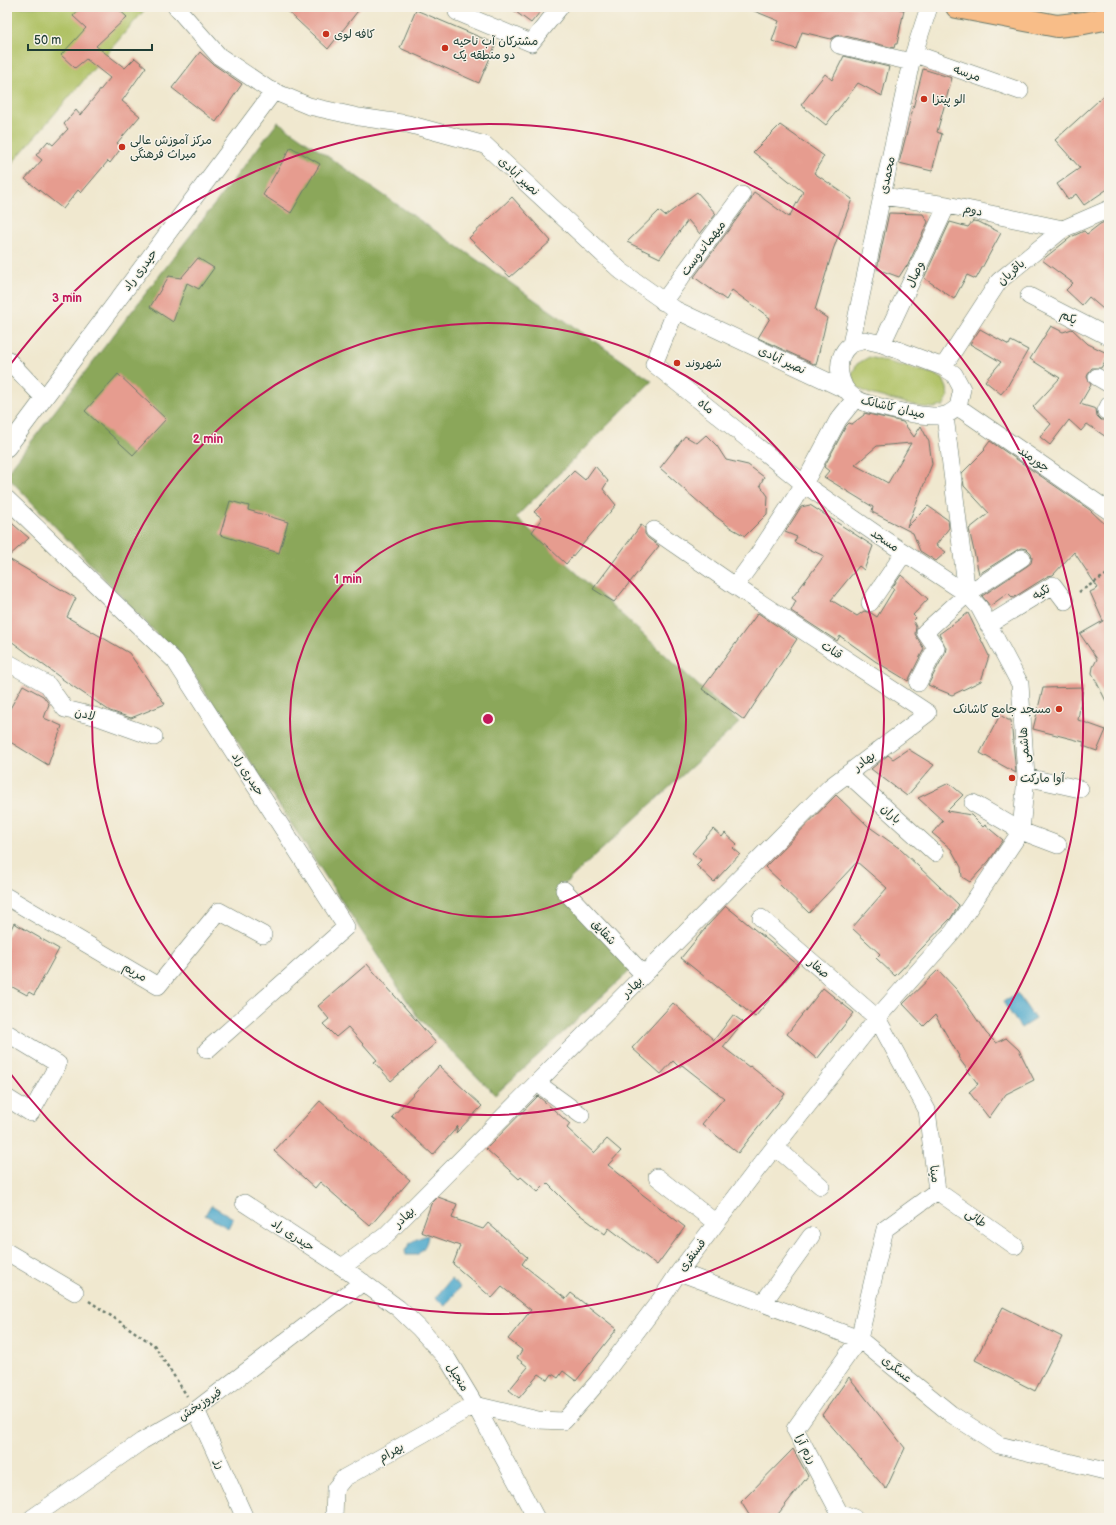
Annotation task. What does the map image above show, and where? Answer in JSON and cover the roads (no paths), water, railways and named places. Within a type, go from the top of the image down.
[{"type":"main road","points":[[957,7],[1057,26],[1109,18]]},
{"type":"street","name":"نصیر آبادی","points":[[176,7],[219,56],[268,89],[309,106],[359,117],[408,124],[485,145],[621,271],[670,306],[851,394]]},
{"type":"street","points":[[457,12],[531,43],[560,7]]},
{"type":"street","name":"محمدی","points":[[851,344],[913,58],[929,7]]},
{"type":"street","name":"مرسه","points":[[839,45],[913,58],[1020,91]]},
{"type":"street","name":"حیدری راد","points":[[7,448],[274,91]]},
{"type":"street","name":"میهماندوست","points":[[670,306],[742,195]]},
{"type":"street","name":"دوم","points":[[882,196],[947,205],[1063,229]]},
{"type":"street","name":"وصال","points":[[882,344],[947,205]]},
{"type":"street","name":"باقریان","points":[[943,367],[999,282],[1063,229],[1109,209]]},
{"type":"street","name":"یکم","points":[[1029,296],[1109,337]]},
{"type":"street","name":"ماه","points":[[670,306],[654,364],[804,484]]},
{"type":"street","points":[[851,344],[865,340],[882,344],[943,367],[954,374],[962,389],[951,411],[967,594]]},
{"type":"street","name":"میدان کاشانک","points":[[851,344],[841,355],[839,368],[851,394],[874,406],[928,416],[951,411]]},
{"type":"street","points":[[7,358],[44,398]]},
{"type":"street","points":[[735,586],[759,553],[804,484],[851,394]]},
{"type":"street","name":"جورمند","points":[[951,411],[1109,511]]},
{"type":"street","name":"مسجد","points":[[804,484],[904,553],[967,594]]},
{"type":"street","name":"حیدری راد","points":[[7,499],[175,662],[346,927],[206,1050]]},
{"type":"street","name":"قنات","points":[[654,530],[735,586],[928,713]]},
{"type":"street","points":[[870,603],[904,553]]},
{"type":"street","points":[[918,683],[936,648],[925,632],[967,594],[1022,558]]},
{"type":"street","name":"تکیه","points":[[988,625],[1053,584],[1065,601]]},
{"type":"street","name":"هاشمی","points":[[877,1018],[953,932],[1021,831],[1026,777],[1020,684],[979,607],[967,594]]},
{"type":"street","name":"لادن","points":[[7,662],[48,685],[65,709],[98,717],[154,737]]},
{"type":"street","name":"بهادر","points":[[342,1268],[385,1236],[830,787],[928,713]]},
{"type":"street","name":"باران","points":[[848,774],[935,853]]},
{"type":"street","points":[[1026,777],[1080,789]]},
{"type":"street","points":[[973,802],[1021,831],[1058,845]]},
{"type":"street","name":"شقایق","points":[[564,890],[644,975]]},
{"type":"street","name":"مریم","points":[[7,897],[158,986],[219,911],[263,935]]},
{"type":"street","name":"صفار","points":[[761,918],[877,1018]]},
{"type":"street","name":"فسنقری","points":[[475,1405],[538,1420],[564,1421],[603,1375],[661,1299],[679,1272],[716,1223],[877,1018]]},
{"type":"street","name":"مینا","points":[[859,1338],[885,1229],[937,1191],[927,1110],[877,1018]]},
{"type":"street","points":[[7,1033],[58,1064],[31,1113],[7,1099]]},
{"type":"street","points":[[537,1083],[581,1115]]},
{"type":"street","points":[[775,1147],[821,1186]]},
{"type":"street","points":[[657,1177],[716,1223]]},
{"type":"street","name":"طائی","points":[[937,1191],[1015,1246]]},
{"type":"street","name":"حیدری راد","points":[[244,1203],[342,1268]]},
{"type":"street","points":[[763,1303],[811,1236]]},
{"type":"street","points":[[7,1252],[75,1292]]},
{"type":"street","name":"منجیل","points":[[342,1268],[398,1308],[419,1328],[448,1360],[475,1405],[536,1518]]},
{"type":"street","name":"عسگری","points":[[679,1272],[859,1338],[951,1414],[999,1445],[1109,1472]]},
{"type":"street","name":"فیروزبخش","points":[[33,1518],[142,1441],[196,1410],[363,1282]]},
{"type":"street","name":"رزم آرا","points":[[854,1518],[839,1512],[795,1428],[859,1338]]},
{"type":"street","name":"بهرام","points":[[334,1518],[335,1489],[344,1478],[475,1405]]},
{"type":"street","name":"رز","points":[[196,1410],[245,1518]]},
{"type":"water","points":[[1017,993],[1035,1019],[1021,1028],[1003,1002]]},
{"type":"water","points":[[211,1205],[233,1218],[228,1228],[205,1215]]},
{"type":"water","points":[[428,1235],[426,1244],[417,1255],[406,1255],[405,1251],[411,1242]]},
{"type":"water","points":[[451,1279],[460,1287],[445,1306],[435,1298]]},
{"type":"place","name":"کافه لوی","points":[[326,34]]},
{"type":"place","name":"مشترکان آب ناحیه دو منطقه یک","points":[[445,48]]},
{"type":"place","name":"الو پیتزا","points":[[924,99]]},
{"type":"place","name":"مرکز آموزش عالی میراث فرهنگی","points":[[122,147]]},
{"type":"place","name":"شهروند","points":[[677,363]]},
{"type":"place","name":"مسجد جامع کاشانک","points":[[1059,709]]},
{"type":"place","name":"آوا مارکت","points":[[1012,778]]}]
